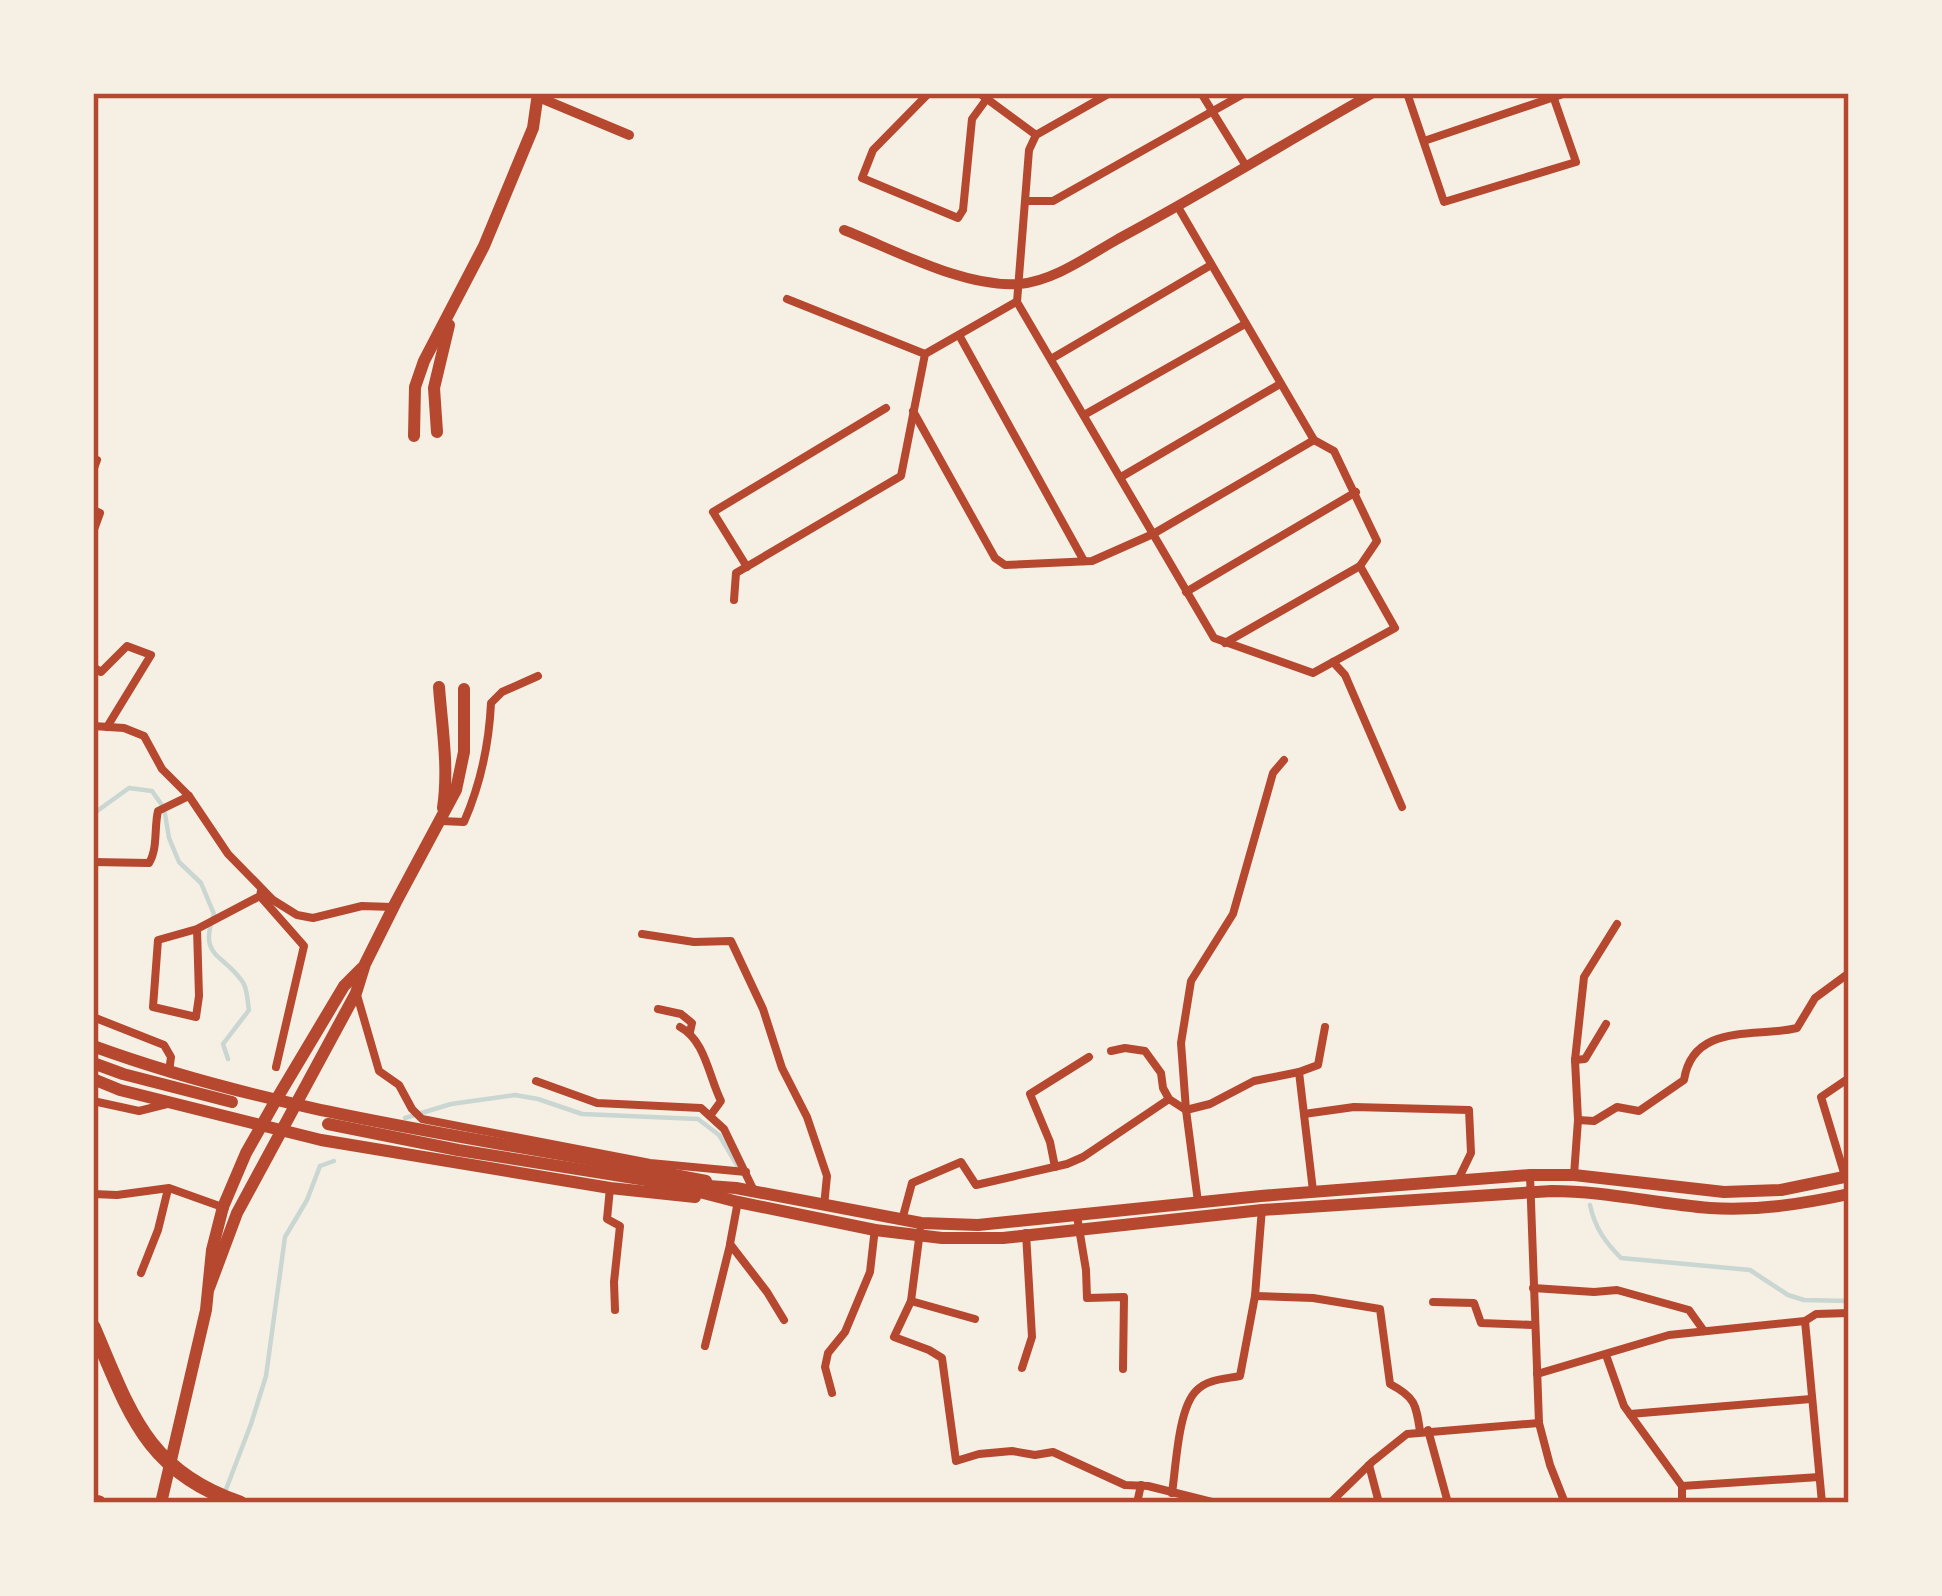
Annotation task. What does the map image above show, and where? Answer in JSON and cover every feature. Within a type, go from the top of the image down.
[{"type":"highway","points":[[93,1327],[125,1405],[147,1439],[194,1482],[240,1503]]},
{"type":"main road","points":[[414,436],[415,387],[424,361],[484,246],[533,128],[538,95]]},
{"type":"main road","points":[[437,432],[434,388],[461,290]]},
{"type":"main road","points":[[415,387],[434,388]]},
{"type":"main road","points":[[439,687],[446,789],[441,821]]},
{"type":"main road","points":[[230,1210],[356,993],[393,907],[457,790],[464,752],[464,689]]},
{"type":"main road","points":[[161,1503],[209,1288],[246,1153],[344,986],[365,964]]},
{"type":"main road","points":[[93,1046],[276,1100],[584,1156],[737,1195]]},
{"type":"main road","points":[[93,1063],[232,1102]]},
{"type":"main road","points":[[93,1078],[120,1090],[280,1131],[468,1166],[610,1188],[755,1192],[876,1223],[902,1220],[920,1230]]},
{"type":"main road","points":[[328,1124],[920,1230],[978,1225],[1026,1228],[1262,1203],[1313,1192],[1530,1175],[1574,1175],[1724,1192],[1848,1185]]},
{"type":"main road","points":[[1078,1222],[1198,1202],[1530,1192],[1598,1193],[1736,1209],[1776,1207],[1848,1185]]},
{"type":"street","points":[[929,93],[873,150],[862,178],[958,218],[963,210],[972,119],[985,95],[1036,135]]},
{"type":"street","points":[[1110,93],[1036,135],[1029,150],[1016,302],[1214,638],[1312,673],[1395,628],[1360,566]]},
{"type":"street","points":[[1202,93],[1246,166]]},
{"type":"street","points":[[1026,201],[1053,201],[1245,93]]},
{"type":"street","points":[[844,230],[983,281],[1017,284],[1044,279],[1373,93]]},
{"type":"street","points":[[1407,93],[1444,202],[1576,162],[1553,95]]},
{"type":"street","points":[[1424,141],[1566,93]]},
{"type":"street","points":[[538,95],[628,135]]},
{"type":"street","points":[[1178,207],[1314,440],[1334,451],[1377,542],[1360,566],[1224,644]]},
{"type":"street","points":[[1051,359],[1210,265]]},
{"type":"street","points":[[787,299],[925,354]]},
{"type":"street","points":[[734,600],[736,573],[901,476],[925,354],[1016,302]]},
{"type":"street","points":[[1084,415],[1245,324]]},
{"type":"street","points":[[959,335],[1084,561]]},
{"type":"street","points":[[1121,477],[1281,383]]},
{"type":"street","points":[[747,567],[713,512],[886,408]]},
{"type":"street","points":[[913,411],[995,558],[1005,565],[1092,561],[1153,534],[1314,440]]},
{"type":"street","points":[[93,471],[97,460]]},
{"type":"street","points":[[1186,592],[1356,492]]},
{"type":"street","points":[[93,510],[100,513],[93,532]]},
{"type":"street","points":[[93,667],[101,672],[128,646],[151,655],[106,727]]},
{"type":"street","points":[[1333,662],[1345,675],[1402,807]]},
{"type":"street","points":[[441,821],[464,821],[479,785],[490,703],[502,692],[538,676]]},
{"type":"street","points":[[93,726],[136,730],[144,736],[162,769],[189,796],[228,854],[304,946],[276,1067]]},
{"type":"street","points":[[1198,1202],[1181,1043],[1191,981],[1233,914],[1273,773],[1285,760]]},
{"type":"street","points":[[93,862],[149,863],[158,811],[189,796]]},
{"type":"street","points":[[261,892],[297,916],[314,918],[362,906],[393,907]]},
{"type":"street","points":[[197,928],[200,996],[196,1017],[154,1007],[158,940],[197,928],[261,892]]},
{"type":"street","points":[[1574,1175],[1575,1060],[1584,977],[1617,924]]},
{"type":"street","points":[[642,934],[694,942],[731,941],[807,1117],[826,1176],[824,1206]]},
{"type":"street","points":[[1578,1120],[1594,1121],[1617,1107],[1639,1111],[1684,1079],[1703,1045],[1733,1034],[1797,1028],[1815,998],[1849,973]]},
{"type":"street","points":[[356,993],[379,1071],[399,1085],[422,1119],[650,1163],[746,1172]]},
{"type":"street","points":[[658,1010],[687,1017],[691,1032]]},
{"type":"street","points":[[93,1017],[164,1045],[171,1057],[169,1072]]},
{"type":"street","points":[[1575,1060],[1585,1059],[1606,1024]]},
{"type":"street","points":[[680,1027],[691,1032],[700,1046],[721,1101],[710,1116]]},
{"type":"street","points":[[1111,1051],[1145,1051],[1161,1072],[1169,1099],[1186,1110],[1210,1104],[1254,1081],[1318,1065],[1324,1028]]},
{"type":"street","points":[[1055,1167],[1030,1094],[1089,1058]]},
{"type":"street","points":[[1298,1072],[1313,1192]]},
{"type":"street","points":[[1848,1185],[1821,1097],[1849,1078]]},
{"type":"street","points":[[536,1081],[597,1103],[701,1108],[724,1129],[755,1192]]},
{"type":"street","points":[[902,1220],[912,1183],[961,1162],[976,1185],[1055,1167],[1083,1157],[1169,1099]]},
{"type":"street","points":[[93,1101],[140,1111],[169,1103]]},
{"type":"street","points":[[1304,1114],[1354,1107],[1469,1110],[1471,1153],[1458,1180]]},
{"type":"street","points":[[1530,1175],[1539,1423],[1565,1503]]},
{"type":"street","points":[[141,1273],[169,1188]]},
{"type":"street","points":[[93,1194],[169,1188],[230,1210]]},
{"type":"street","points":[[610,1188],[607,1219],[620,1226],[615,1310]]},
{"type":"street","points":[[705,1346],[737,1195]]},
{"type":"street","points":[[1172,1492],[1184,1414],[1192,1396],[1211,1381],[1240,1376],[1255,1296],[1262,1203]]},
{"type":"street","points":[[1078,1222],[1087,1298],[1124,1297],[1123,1369]]},
{"type":"street","points":[[832,1393],[827,1353],[845,1332],[870,1272],[876,1223]]},
{"type":"street","points":[[1022,1368],[1033,1337],[1026,1228]]},
{"type":"street","points":[[920,1230],[911,1301],[894,1337],[942,1358],[956,1461],[979,1454],[1053,1451],[1125,1485],[1216,1503]]},
{"type":"street","points":[[730,1244],[784,1320]]},
{"type":"street","points":[[1533,1288],[1617,1291],[1689,1310],[1705,1331]]},
{"type":"street","points":[[1255,1296],[1313,1298],[1380,1309],[1390,1384],[1407,1392],[1417,1408],[1448,1503]]},
{"type":"street","points":[[911,1301],[975,1319]]},
{"type":"street","points":[[1433,1302],[1474,1303],[1481,1323],[1534,1324]]},
{"type":"street","points":[[1537,1374],[1669,1335],[1849,1313]]},
{"type":"street","points":[[1805,1322],[1822,1503]]},
{"type":"street","points":[[1606,1355],[1624,1406],[1682,1486],[1682,1503]]},
{"type":"street","points":[[1630,1414],[1811,1399]]},
{"type":"street","points":[[1330,1503],[1407,1434],[1539,1423]]},
{"type":"street","points":[[1369,1466],[1379,1503]]},
{"type":"street","points":[[1682,1486],[1819,1477]]},
{"type":"street","points":[[1137,1503],[1141,1485]]},
{"type":"waterway","points":[[93,814],[129,788],[152,791],[164,808],[179,862],[201,883],[214,914],[211,947],[246,991],[249,1010],[223,1044],[228,1059]]},
{"type":"waterway","points":[[405,1118],[451,1104],[515,1095],[582,1114],[698,1119],[719,1135],[737,1165]]},
{"type":"waterway","points":[[320,1166],[334,1161]]},
{"type":"waterway","points":[[225,1492],[266,1376],[285,1237],[320,1166]]},
{"type":"waterway","points":[[1590,1205],[1601,1234],[1621,1258],[1750,1270],[1788,1295],[1849,1301]]}]
